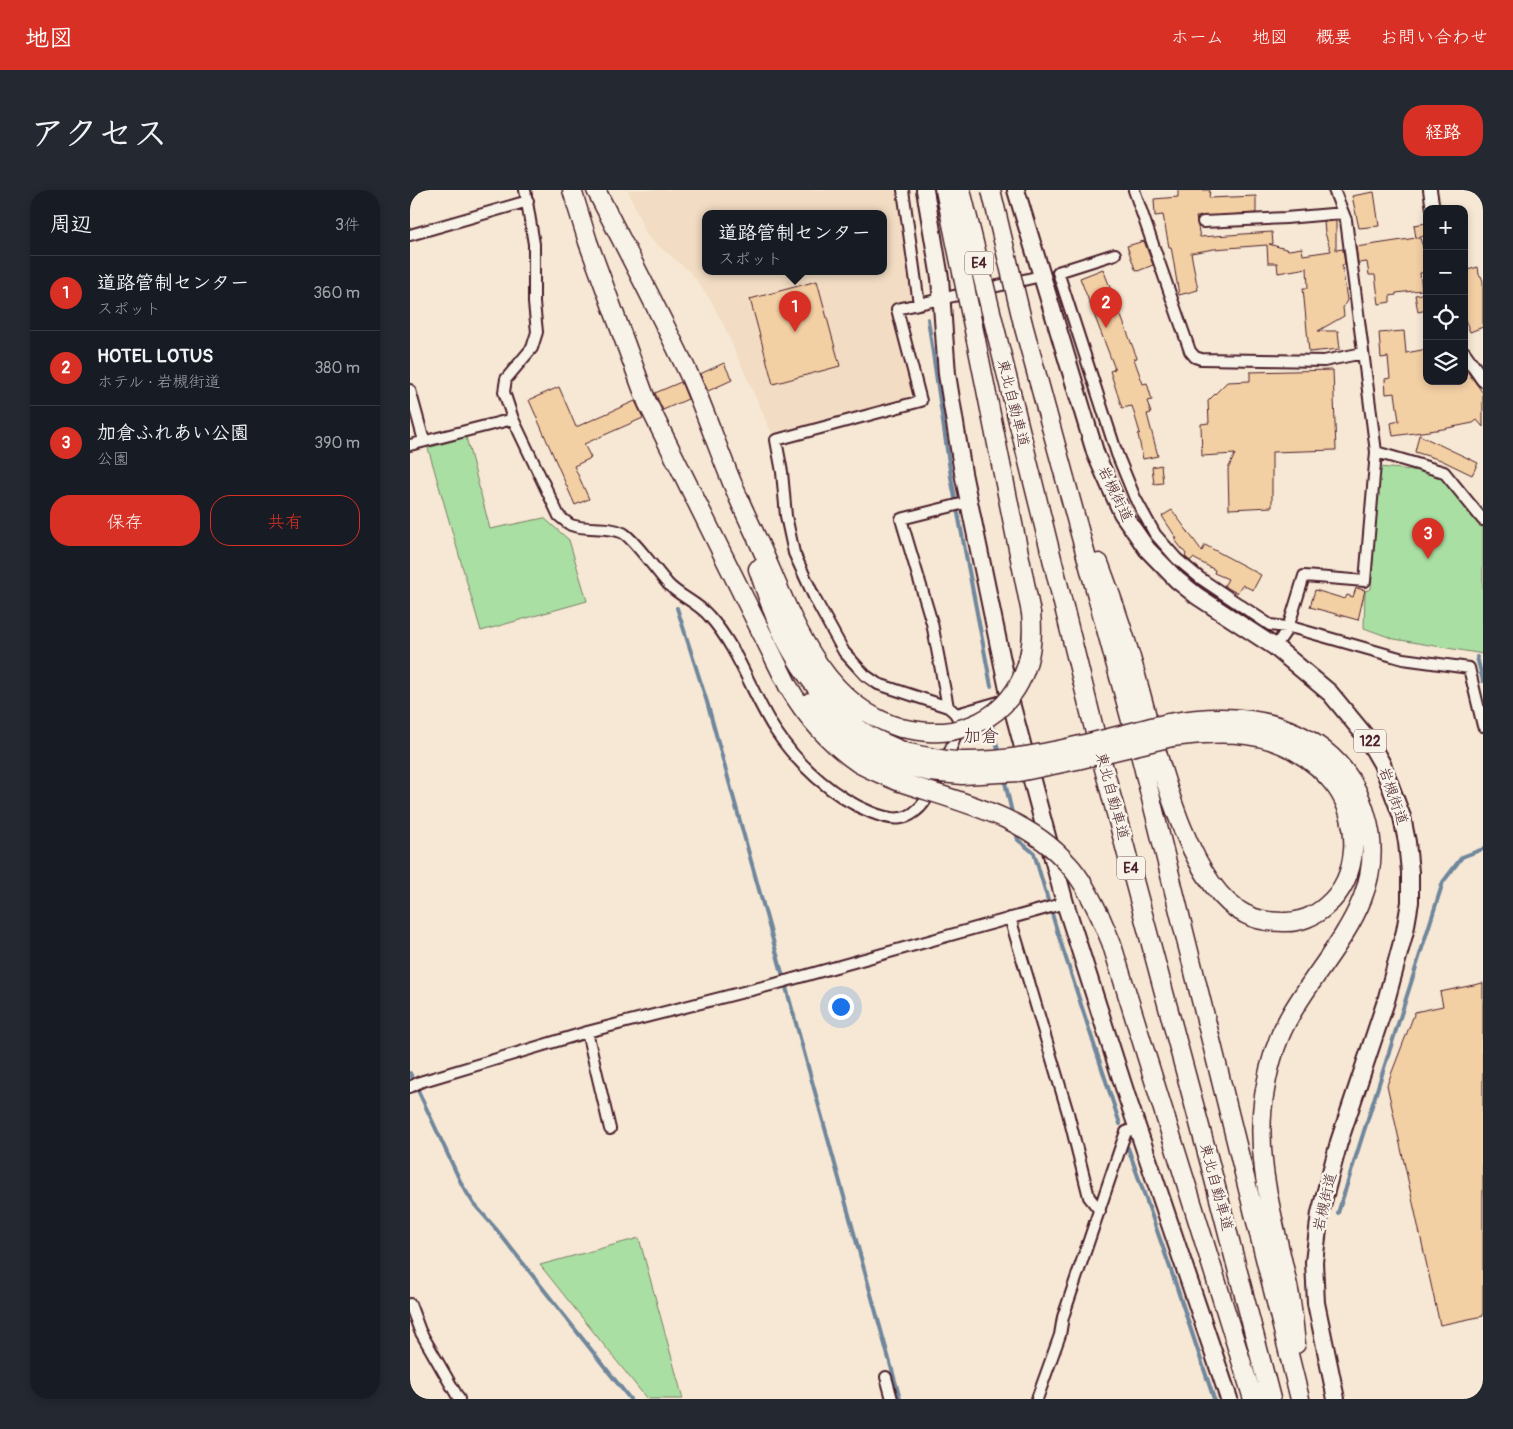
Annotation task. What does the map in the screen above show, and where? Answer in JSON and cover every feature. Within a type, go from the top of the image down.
[{"type":"highway","points":[[563,190],[588,242]]},
{"type":"highway","points":[[572,190],[588,242],[647,402],[803,711],[830,740],[859,764],[901,766],[934,758],[960,761],[989,760],[1170,730],[1196,718],[1232,717],[1266,722],[1287,728],[1317,744],[1343,768],[1363,804],[1370,826],[1368,882],[1360,907],[1346,933],[1291,1015],[1271,1062],[1264,1090],[1262,1120],[1263,1169],[1290,1297],[1302,1399]]},
{"type":"highway","points":[[596,190],[646,285],[692,381],[736,492],[783,602],[806,646],[835,686],[871,716],[901,728],[920,732],[950,731],[973,725],[996,712],[1015,692],[1022,679],[1030,654],[1032,625],[945,190]]},
{"type":"highway","points":[[602,190],[614,226]]},
{"type":"highway","points":[[925,190],[940,278],[947,374],[969,502],[1055,906],[1138,1127],[1229,1399]]},
{"type":"highway","name":"東北自動車道","points":[[961,190],[1103,765],[1271,1399]]},
{"type":"highway","name":"東北自動車道","points":[[992,190],[1023,324],[1140,754],[1302,1399]]},
{"type":"highway","name":"岩槻街道","points":[[1016,190],[1096,455],[1122,513],[1148,549],[1177,580],[1197,596],[1275,647],[1330,693],[1368,738],[1382,764],[1402,817],[1410,872],[1410,902],[1405,931],[1386,1001],[1340,1142],[1320,1213],[1314,1262],[1316,1303],[1336,1399]]},
{"type":"highway","points":[[1062,464],[1122,624],[1174,808],[1196,858],[1224,898],[1244,914],[1262,920],[1285,922],[1300,920],[1313,916],[1332,901],[1342,889],[1349,876],[1353,854],[1352,835],[1348,811],[1337,788],[1319,767],[1294,750],[1263,738],[1234,733],[1170,730]]},
{"type":"highway","points":[[736,492],[754,557],[772,610],[793,654],[823,695],[846,718],[868,735],[901,766],[986,812],[1029,831],[1068,864],[1086,888],[1111,942],[1253,1399]]},
{"type":"street","points":[[525,190],[534,244],[534,303],[537,332],[532,348],[506,379],[504,392],[513,419],[559,516],[569,524],[581,527],[611,528],[625,534],[670,586],[709,615],[727,639],[775,730],[799,760],[820,780],[845,799],[876,815],[900,819],[912,813],[925,802],[954,739],[959,721],[957,714],[948,707],[878,684],[865,675],[844,652],[816,601],[794,553],[786,516],[782,472],[776,440],[921,401],[897,309],[1041,276]]},
{"type":"street","points":[[903,190],[919,304]]},
{"type":"street","points":[[1134,190],[1190,352],[1195,357],[1201,359],[1324,361],[1363,353]]},
{"type":"street","points":[[1275,647],[1288,628],[1304,576],[1365,581],[1376,452],[1346,220],[1334,190]]},
{"type":"street","points":[[1430,190],[1432,205]]},
{"type":"street","points":[[410,235],[528,201]]},
{"type":"street","points":[[1203,222],[1343,212]]},
{"type":"street","points":[[1115,254],[1058,272],[1116,454],[1135,498],[1156,534],[1177,559],[1200,578],[1270,625],[1294,628],[1403,660],[1470,668],[1483,726]]},
{"type":"street","points":[[1468,359],[1483,380]]},
{"type":"street","points":[[410,390],[424,441]]},
{"type":"street","points":[[410,445],[513,419]]},
{"type":"street","points":[[1376,452],[1444,472],[1483,520]]},
{"type":"street","points":[[948,707],[932,623],[901,520],[969,502]]},
{"type":"street","points":[[957,714],[1010,699]]},
{"type":"street","points":[[414,1085],[587,1032],[785,981],[1055,906]]},
{"type":"street","points":[[1010,918],[1068,1113],[1089,1197],[1100,1211]]},
{"type":"street","points":[[587,1032],[610,1130]]},
{"type":"street","points":[[1037,1399],[1060,1335],[1063,1317],[1123,1140],[1126,1132],[1138,1127]]},
{"type":"street","points":[[410,1304],[420,1331],[459,1399]]},
{"type":"street","points":[[886,1377],[892,1399]]},
{"type":"shaded area","points":[[628,190],[897,190],[911,293],[909,300],[890,305],[913,390],[910,398],[773,436],[723,324],[710,299],[690,272],[647,236]]},
{"type":"green space","points":[[466,437],[490,529],[544,518],[569,540],[587,601],[481,631],[428,448]]},
{"type":"green space","points":[[1379,467],[1423,471],[1448,482],[1469,507],[1483,529],[1483,654],[1394,639],[1364,628],[1365,591],[1371,589]]},
{"type":"green space","points":[[639,1238],[683,1399],[647,1399],[540,1265]]},
{"type":"building","points":[[1178,190],[1210,190],[1209,198],[1256,196],[1256,213],[1196,217],[1200,237],[1272,232],[1273,244],[1269,244],[1289,250],[1302,248],[1303,255],[1331,251],[1325,233],[1324,222],[1336,221],[1336,250],[1343,249],[1345,265],[1342,265],[1347,300],[1343,308],[1344,316],[1318,331],[1338,331],[1340,349],[1309,352],[1303,288],[1308,288],[1307,268],[1278,273],[1277,263],[1268,263],[1267,245],[1214,249],[1191,253],[1198,290],[1179,295],[1171,247],[1169,247],[1163,215],[1155,216],[1154,199],[1178,197]]},
{"type":"building","points":[[1374,192],[1379,226],[1359,228],[1352,196]]},
{"type":"building","points":[[1423,224],[1423,236],[1417,238],[1420,238],[1423,247],[1423,272],[1420,273],[1422,290],[1396,293],[1396,295],[1390,296],[1390,302],[1379,304],[1375,275],[1369,275],[1367,262],[1358,263],[1356,247],[1416,238],[1414,225]]},
{"type":"building","points":[[1144,241],[1153,265],[1138,271],[1135,269],[1127,246]]},
{"type":"building","points":[[1478,267],[1479,275],[1483,281],[1483,327],[1470,332],[1468,327],[1468,270]]},
{"type":"building","points":[[1103,269],[1137,358],[1134,359],[1143,384],[1147,383],[1152,400],[1147,401],[1151,413],[1147,414],[1158,456],[1143,459],[1138,434],[1140,433],[1132,406],[1122,408],[1110,371],[1115,369],[1080,278]]},
{"type":"building","points":[[817,281],[840,366],[773,384],[750,299]]},
{"type":"building","points":[[1423,294],[1423,311],[1418,312],[1415,295]]},
{"type":"building","points":[[1404,331],[1406,353],[1423,350],[1423,385],[1468,385],[1468,372],[1483,393],[1483,427],[1477,420],[1473,423],[1443,429],[1393,436],[1391,423],[1399,421],[1395,393],[1386,394],[1385,379],[1390,378],[1388,357],[1381,358],[1379,333]]},
{"type":"building","points":[[724,363],[732,380],[708,391],[700,374]]},
{"type":"building","points":[[1333,370],[1336,450],[1272,452],[1272,507],[1229,509],[1228,469],[1235,454],[1202,456],[1201,424],[1209,423],[1208,401],[1227,382],[1250,381],[1250,372]]},
{"type":"building","points":[[681,382],[688,399],[663,410],[655,393]]},
{"type":"building","points":[[559,387],[576,427],[635,401],[643,418],[584,444],[591,458],[574,466],[589,499],[575,505],[529,400]]},
{"type":"building","points":[[1419,435],[1478,463],[1472,475],[1441,460],[1415,452]]},
{"type":"building","points":[[1161,465],[1163,483],[1154,484],[1152,467]]},
{"type":"building","points":[[1172,510],[1202,551],[1205,545],[1261,575],[1253,590],[1242,585],[1237,593],[1224,586],[1228,579],[1214,573],[1215,570],[1193,558],[1190,561],[1185,557],[1186,554],[1175,540],[1177,539],[1162,516]]},
{"type":"building","points":[[1356,588],[1365,590],[1358,620],[1310,607],[1315,590],[1345,599],[1347,595],[1353,597]]},
{"type":"building","points":[[1483,983],[1483,1316],[1440,1325],[1387,1085],[1415,1012],[1443,1006],[1440,992]]},
{"type":"waterway","points":[[928,319],[951,477],[991,686]]},
{"type":"waterway","points":[[677,608],[707,702],[900,1399]]},
{"type":"waterway","points":[[1477,657],[1483,681]]},
{"type":"waterway","points":[[991,722],[999,754]]},
{"type":"waterway","points":[[1004,778],[1013,817]]},
{"type":"waterway","points":[[1016,832],[1018,840],[1034,853],[1058,934],[1120,1124]]},
{"type":"waterway","points":[[1338,1213],[1443,882],[1462,857],[1483,849]]},
{"type":"waterway","points":[[410,1073],[462,1185],[474,1204],[496,1229],[630,1399]]},
{"type":"waterway","points":[[1128,1148],[1214,1399]]},
{"type":"place","name":"HOTEL LOTUS","points":[[1106,328]]},
{"type":"place","name":"道路管制センター","points":[[795,332]]},
{"type":"place","name":"加倉ふれあい公園","points":[[1428,559]]},
{"type":"district","name":"加倉","points":[[981,736]]}]
